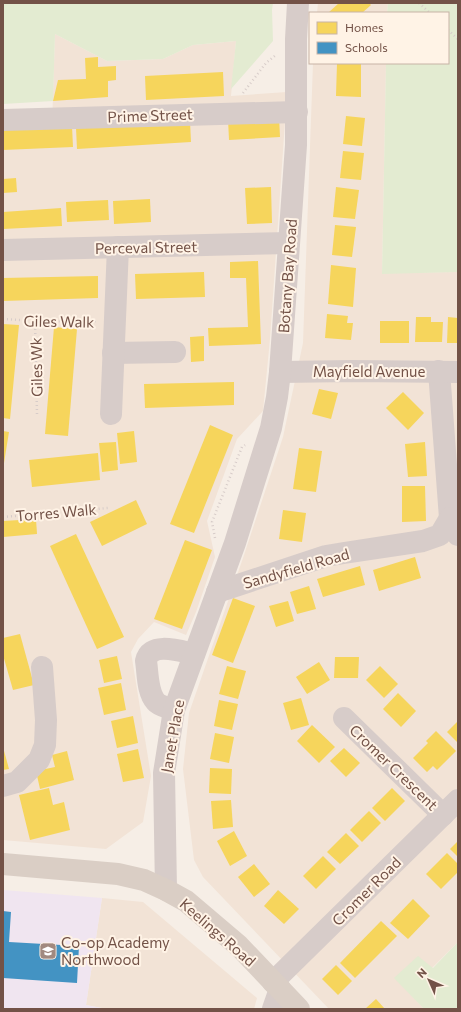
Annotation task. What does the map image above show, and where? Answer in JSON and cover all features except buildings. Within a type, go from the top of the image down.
[{"type":"main road","name":"Keelings Road","points":[[3,864],[118,874],[144,880],[166,890],[186,902],[239,946],[275,993],[299,1009]]},
{"type":"street","name":"Botany Bay Road","points":[[235,543],[271,428],[280,372],[296,145],[296,38],[298,3]]},
{"type":"street","name":"Prime Street","points":[[3,120],[297,112]]},
{"type":"street","name":"Perceval Street","points":[[3,250],[289,243]]},
{"type":"street","points":[[110,414],[118,247]]},
{"type":"street","points":[[113,353],[175,352]]},
{"type":"street","name":"Mayfield Avenue","points":[[280,372],[353,370],[448,372]]},
{"type":"street","points":[[448,372],[454,526]]},
{"type":"street","name":"Sandyfield Road","points":[[217,592],[326,556],[344,552],[423,541],[440,535],[454,526]]},
{"type":"street","name":"Janet Place","points":[[166,890],[164,773],[174,710],[235,543]]},
{"type":"street","points":[[174,710],[157,703],[153,696],[146,661],[147,656],[149,653],[158,649],[194,654]]},
{"type":"street","points":[[3,786],[17,782],[39,760],[45,745],[46,720],[42,667]]},
{"type":"street","name":"Cromer Crescent","points":[[344,718],[451,807]]},
{"type":"street","name":"Cromer Road","points":[[275,993],[451,807]]},
{"type":"path","points":[[419,3],[429,12]]},
{"type":"path","points":[[449,31],[458,39]]},
{"type":"path","points":[[228,113],[266,63],[296,38]]},
{"type":"path","name":"Giles Walk","points":[[3,319],[115,322]]},
{"type":"path","name":"Giles Wk","points":[[35,321],[37,414]]},
{"type":"path","name":"Torres Walk","points":[[3,517],[108,508]]},
{"type":"shaded area","points":[[318,3],[388,3],[387,12],[317,12]]},
{"type":"shaded area","points":[[55,34],[107,61],[163,59],[193,45],[236,41],[231,96],[287,92],[270,339],[263,411],[237,439],[207,521],[215,557],[196,612],[186,635],[154,622],[138,639],[131,652],[151,776],[143,822],[106,849],[3,840],[3,127],[52,126]]},
{"type":"shaded area","points":[[313,64],[386,64],[382,273],[458,272],[458,942],[432,968],[395,978],[424,1009],[329,1009],[203,877],[194,860],[183,769],[189,713],[283,437],[303,343]]},
{"type":"shaded area","name":"Co-op Academy Northwood","points":[[3,890],[102,898],[86,1005],[107,1009],[3,1009]]},
{"type":"shaded area","points":[[102,898],[143,902],[257,998],[254,1009],[107,1009],[86,1005]]},
{"type":"green space","points":[[3,3],[273,3],[273,41],[231,89],[236,41],[193,45],[163,59],[107,61],[55,34],[53,101],[3,104]]},
{"type":"green space","points":[[388,3],[458,3],[458,272],[382,274],[386,64],[449,64],[449,12],[387,12]]},
{"type":"green space","points":[[458,942],[458,1009],[424,1009],[394,978],[418,956],[433,968]]},
{"type":"place","name":"Co-op Academy Northwood","points":[[48,951]]}]
